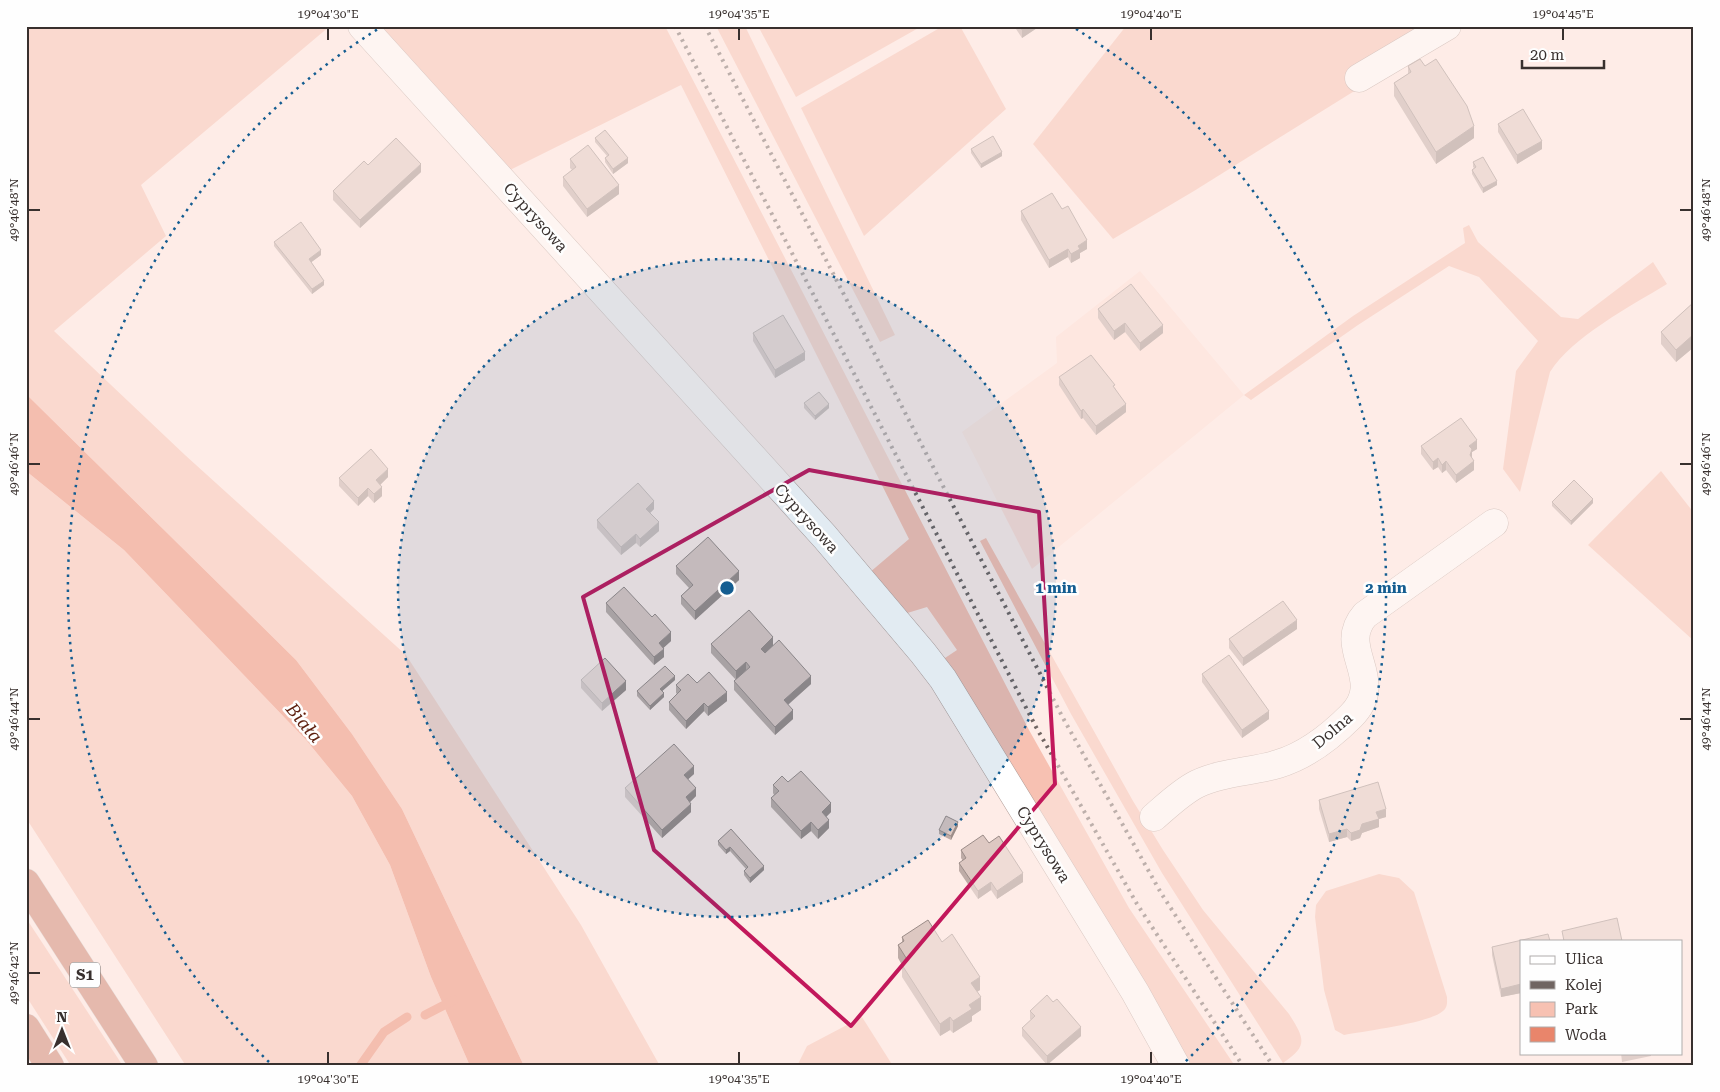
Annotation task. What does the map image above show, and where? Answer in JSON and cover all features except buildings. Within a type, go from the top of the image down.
[{"type":"highway","name":"S1","points":[[26,883],[144,1066]]},
{"type":"highway","points":[[26,1028],[50,1066]]},
{"type":"street","name":"Cyprysowa","points":[[362,26],[825,537],[923,653],[943,679],[1130,984],[1176,1066]]},
{"type":"street","points":[[1359,78],[1447,26]]},
{"type":"street","name":"Dolna","points":[[1154,817],[1195,785],[1208,780],[1278,764],[1303,753],[1351,716],[1360,705],[1365,693],[1366,682],[1355,642],[1354,632],[1358,623],[1365,615],[1494,523]]},
{"type":"highlighted area","points":[[809,470],[1039,512],[1055,784],[851,1026],[654,850],[583,597]]},
{"type":"shaded area","points":[[1140,271],[1244,395],[1032,569],[962,432],[1057,363],[1056,337]]},
{"type":"green space","points":[[26,26],[330,26],[141,185],[166,236],[54,331],[185,455],[406,655],[581,925],[660,1066],[524,1066],[402,809],[352,734],[296,660],[26,394]]},
{"type":"green space","points":[[376,26],[665,26],[1029,730],[1129,908],[1235,1066],[1188,1066],[942,660],[957,650],[927,607],[904,614],[869,573],[909,539],[681,85],[506,172]]},
{"type":"green space","points":[[716,26],[745,26],[895,335],[880,342]]},
{"type":"green space","points":[[758,26],[922,26],[796,97]]},
{"type":"green space","points":[[943,26],[960,26],[1006,109],[864,236],[801,108]]},
{"type":"green space","points":[[1126,26],[1433,26],[1356,90],[1113,239],[1033,144]]},
{"type":"green space","points":[[1469,225],[1478,242],[1561,317],[1578,319],[1653,262],[1667,284],[1620,312],[1587,335],[1560,359],[1550,372],[1520,492],[1503,469],[1516,371],[1538,341],[1479,277],[1449,266],[1358,325],[1251,400],[1244,395],[1353,316],[1465,243],[1463,228]]},
{"type":"green space","points":[[26,471],[124,550],[307,741],[352,796],[390,865],[431,977],[470,1066],[186,1066],[26,818]]},
{"type":"green space","points":[[1661,471],[1694,513],[1694,641],[1588,545]]},
{"type":"green space","points":[[986,538],[1133,801],[1163,850],[1203,910],[1289,1014],[1301,1036],[1301,1042],[1297,1052],[1283,1063],[1162,873],[1071,714],[980,541]]},
{"type":"green space","points":[[1379,874],[1399,878],[1414,892],[1447,997],[1447,1004],[1443,1011],[1425,1019],[1344,1035],[1335,1030],[1324,990],[1315,917],[1316,905],[1326,891]]},
{"type":"green space","points":[[26,918],[123,1066],[71,1066],[26,996]]},
{"type":"green space","points":[[862,1017],[893,1066],[797,1066],[807,1046]]},
{"type":"water","name":"Biała","points":[[26,394],[296,660],[352,734],[402,809],[524,1066],[470,1066],[431,977],[390,865],[352,796],[307,741],[124,550],[26,471]]},
{"type":"waterway","points":[[425,1015],[454,1000]]},
{"type":"waterway","points":[[360,1066],[384,1032],[407,1017]]},
{"type":"railway","points":[[675,26],[1036,727],[1137,904],[1243,1066]]},
{"type":"railway","points":[[705,26],[1063,718],[1161,893],[1273,1066]]}]
